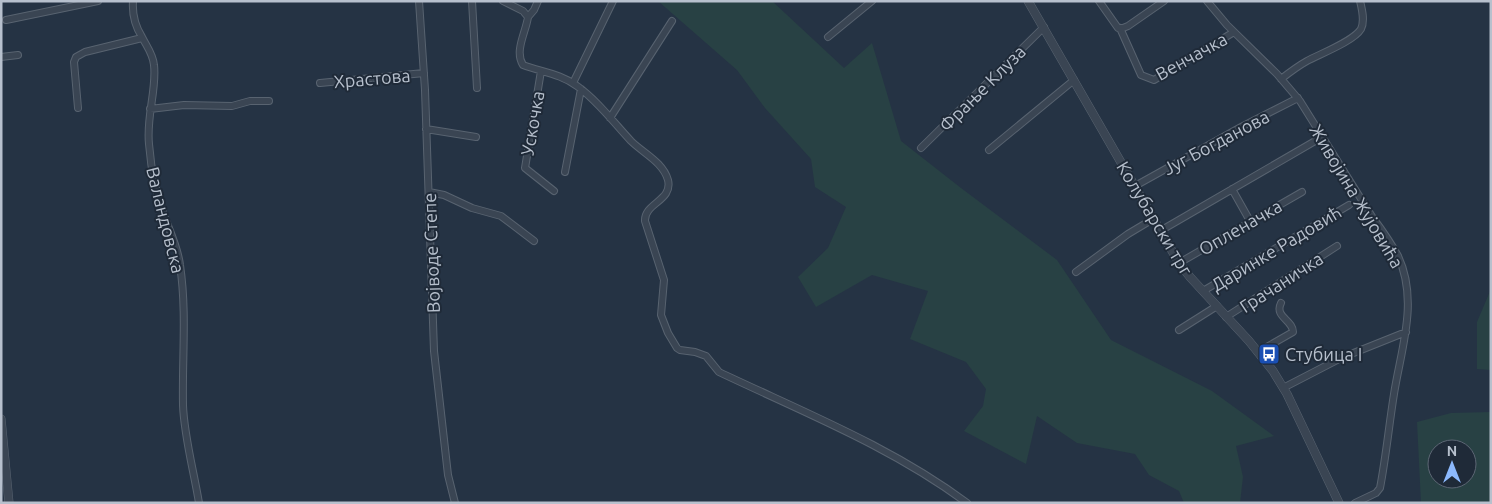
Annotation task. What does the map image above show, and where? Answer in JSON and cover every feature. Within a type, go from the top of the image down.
[{"type":"street","points":[[6,20],[98,1]]},
{"type":"street","name":"Валандовска","points":[[133,1],[132,12],[134,20],[149,48],[155,67],[148,132],[149,144],[158,197],[173,237],[180,264],[184,310],[183,407],[199,503]]},
{"type":"street","name":"Војводе Степе","points":[[419,1],[424,73],[434,351],[448,474],[455,503]]},
{"type":"street","points":[[472,1],[477,88]]},
{"type":"street","points":[[503,1],[523,11],[528,16]]},
{"type":"street","points":[[538,1],[534,10],[528,16],[520,49],[523,65],[557,75],[581,89],[632,143],[661,168],[668,180],[665,196],[647,211],[645,221],[664,280],[661,315],[668,333],[677,348],[706,356],[719,372],[908,463],[967,503]]},
{"type":"street","points":[[573,84],[614,1]]},
{"type":"street","points":[[828,37],[872,1]]},
{"type":"street","name":"Колубарски трг","points":[[1028,1],[1179,263],[1274,371],[1339,503]]},
{"type":"street","points":[[1099,1],[1115,27],[1120,28],[1128,26],[1164,1]]},
{"type":"street","name":"Живојина Жујовића","points":[[1207,1],[1234,32],[1298,98],[1372,218],[1386,236],[1398,256],[1404,272],[1407,286],[1406,332],[1380,488],[1376,494],[1355,503]]},
{"type":"street","points":[[1281,79],[1294,69],[1347,41],[1361,28],[1363,20],[1360,1]]},
{"type":"street","points":[[610,118],[672,21]]},
{"type":"street","name":"Фрање Клуза","points":[[921,148],[1044,28]]},
{"type":"street","name":"Венчачка","points":[[1120,28],[1141,76],[1154,80],[1234,32]]},
{"type":"street","points":[[78,108],[74,62],[76,57],[84,52],[142,38]]},
{"type":"street","points":[[1,57],[18,55]]},
{"type":"street","name":"Ускочка","points":[[541,71],[524,168],[554,191]]},
{"type":"street","name":"Храстова","points":[[320,83],[424,73]]},
{"type":"street","points":[[989,150],[1074,80]]},
{"type":"street","points":[[565,172],[581,89]]},
{"type":"street","name":"Југ Богданова","points":[[1135,186],[1298,98]]},
{"type":"street","points":[[150,108],[192,105],[232,106],[250,101],[269,101]]},
{"type":"street","points":[[426,129],[476,137]]},
{"type":"street","points":[[1160,231],[1322,137]]},
{"type":"street","points":[[1232,189],[1250,221]]},
{"type":"street","points":[[429,192],[444,194],[472,208],[501,216],[534,241]]},
{"type":"street","name":"Опленачка","points":[[1179,263],[1302,192]]},
{"type":"street","name":"Даринке Радовић","points":[[1203,291],[1349,205]]},
{"type":"street","points":[[1076,272],[1128,234],[1153,219]]},
{"type":"street","name":"Грачаничка","points":[[1226,317],[1336,246]]},
{"type":"street","points":[[1258,352],[1293,332],[1292,327],[1280,312],[1281,303]]},
{"type":"street","points":[[1179,330],[1217,306]]},
{"type":"street","points":[[1283,388],[1341,358],[1406,332]]},
{"type":"street","points":[[1,419],[6,500]]},
{"type":"green space","points":[[658,1],[772,1],[844,68],[872,43],[901,141],[1057,260],[1111,340],[1212,391],[1274,436],[1236,446],[1243,477],[1240,503],[1184,503],[1179,491],[1149,475],[1135,454],[1077,443],[1037,416],[1026,464],[964,431],[983,406],[986,389],[966,362],[910,339],[928,291],[872,275],[816,307],[798,277],[828,248],[846,207],[815,187],[811,159],[765,108],[737,70]]},
{"type":"green space","points":[[1491,289],[1491,370],[1477,369],[1477,322]]},
{"type":"green space","points":[[1491,412],[1491,503],[1421,503],[1417,422],[1451,413]]},
{"type":"place","name":"Стубица I","points":[[1269,354]]}]
